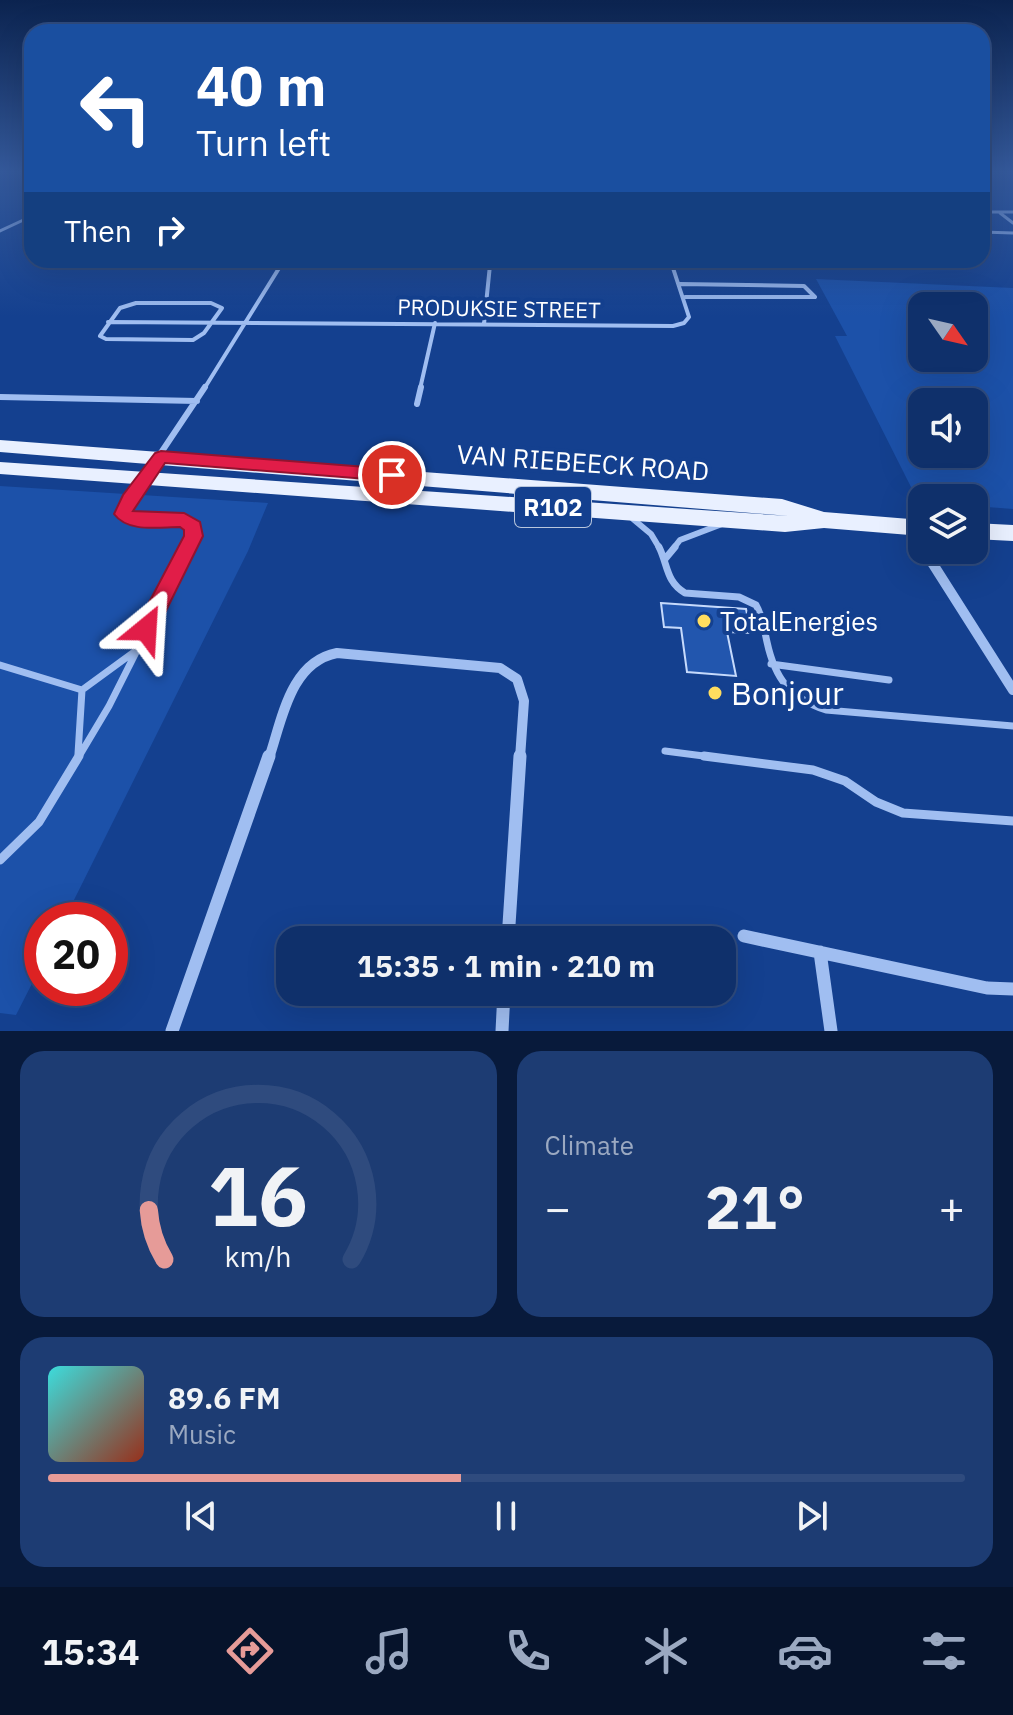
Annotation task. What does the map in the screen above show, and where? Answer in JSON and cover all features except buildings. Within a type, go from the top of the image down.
[{"type":"main road","name":"VAN RIEBEECK ROAD","points":[[0,446],[782,506],[824,520]]},
{"type":"main road","name":"VAN RIEBEECK ROAD","points":[[0,468],[785,524],[824,520],[908,526]]},
{"type":"main road","points":[[988,532],[1013,533]]},
{"type":"street","points":[[933,564],[1013,690]]},
{"type":"street","points":[[172,1031],[293,689],[311,663],[322,655],[337,653],[500,668],[517,679],[524,701],[509,926]]},
{"type":"street","points":[[744,936],[987,988],[1013,989]]},
{"type":"street","points":[[820,952],[831,1031]]},
{"type":"street","points":[[502,1031],[503,1006]]},
{"type":"lane","points":[[0,231],[23,220]]},
{"type":"lane","points":[[990,232],[1013,233]]},
{"type":"lane","points":[[0,860],[39,822],[109,706],[194,536],[193,527],[184,520],[133,520],[123,514],[129,500],[161,457],[279,268]]},
{"type":"lane","points":[[484,324],[490,268]]},
{"type":"lane","points":[[674,268],[680,284],[685,297],[815,297],[804,286],[680,284]]},
{"type":"lane","name":"PRODUKSIE STREET","points":[[108,322],[673,326],[684,323],[689,317],[685,297]]},
{"type":"lane","points":[[136,303],[217,304],[222,308],[214,321],[201,336],[189,341],[106,339],[99,334],[120,308],[136,303]]},
{"type":"lane","points":[[417,404],[435,323]]},
{"type":"lane","points":[[0,397],[197,401]]},
{"type":"lane","points":[[622,512],[644,526],[665,559],[666,575],[677,589],[685,593],[743,599],[757,606],[776,676],[795,696],[826,710],[1013,726]]},
{"type":"lane","points":[[665,559],[680,540],[733,520]]},
{"type":"lane","points":[[82,690],[134,652]]},
{"type":"lane","points":[[771,664],[889,680]]},
{"type":"lane","points":[[0,665],[82,690]]},
{"type":"lane","points":[[78,756],[82,690]]},
{"type":"lane","points":[[665,751],[813,770],[845,781],[876,802],[903,813],[1013,821]]},
{"type":"shaded area","points":[[816,279],[1013,288],[1013,509],[988,507],[988,484],[909,484],[835,336],[847,336]]},
{"type":"shaded area","points":[[0,486],[268,503],[248,551],[73,902],[24,902],[24,999],[16,1015],[0,1013]]},
{"type":"place","name":"TotalEnergies","points":[[704,621]]},
{"type":"place","name":"Bonjour","points":[[715,693]]},
{"type":"route","points":[[146,629],[194,536],[193,527],[184,520],[133,520],[123,514],[129,500],[161,457],[392,475]]}]
